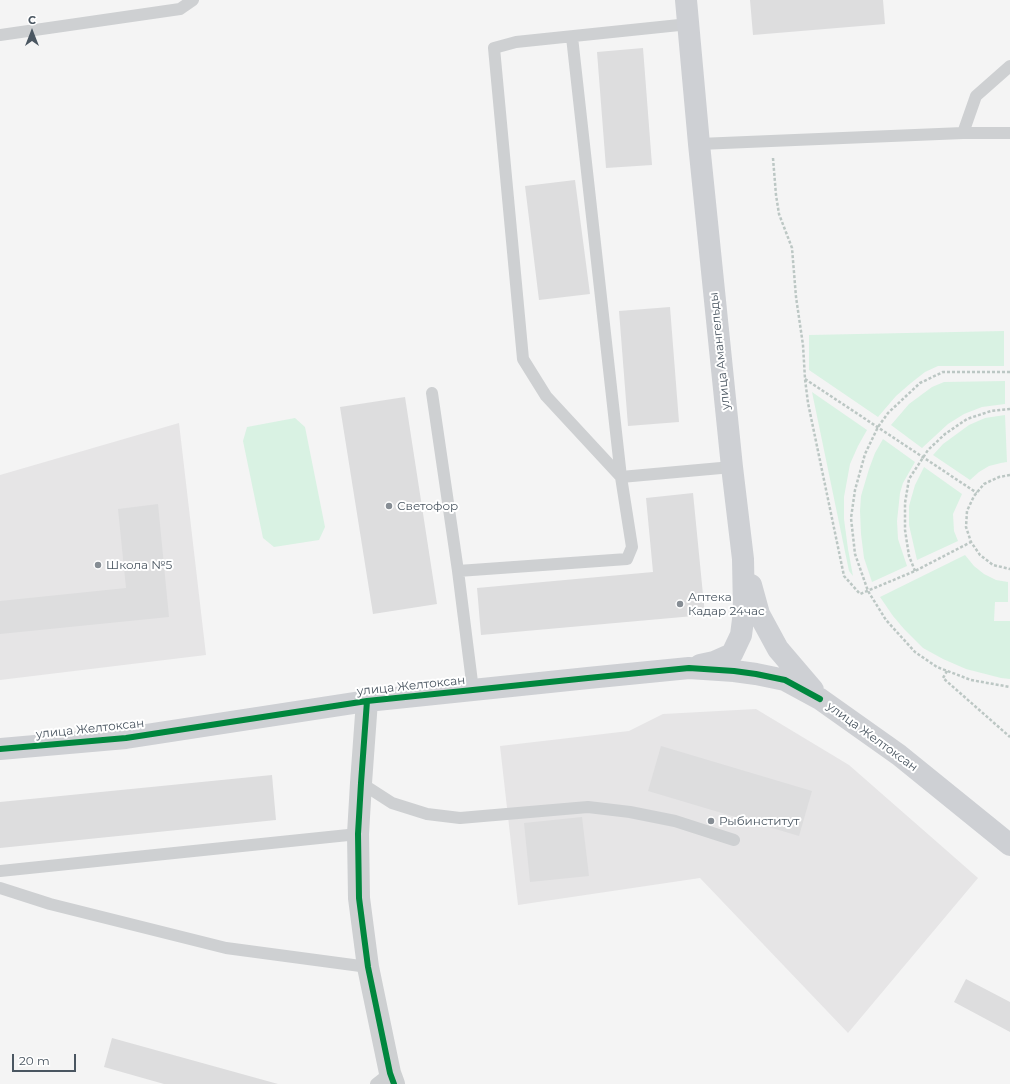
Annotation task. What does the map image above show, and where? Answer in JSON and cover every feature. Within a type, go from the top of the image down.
[{"type":"street","name":"улица Амангельды","points":[[686,0],[699,144],[732,467],[743,559],[744,612],[741,635],[732,654],[714,662],[689,668]]},
{"type":"street","points":[[743,559],[759,614],[778,649],[820,699]]},
{"type":"street","name":"улица Желтоксан","points":[[0,749],[126,738],[367,701],[689,668],[734,671],[785,680],[820,699],[899,755],[1010,845]]},
{"type":"street","points":[[367,701],[358,834],[359,898],[368,967],[387,1080]]},
{"type":"lane","points":[[0,35],[180,9],[193,0]]},
{"type":"lane","points":[[621,477],[546,396],[523,359],[494,48],[516,42],[688,24]]},
{"type":"lane","points":[[458,571],[627,559],[632,547],[621,477],[572,37]]},
{"type":"lane","points":[[963,133],[976,96],[1010,66]]},
{"type":"lane","points":[[699,144],[963,133],[1010,133]]},
{"type":"lane","points":[[432,393],[458,571],[473,690]]},
{"type":"lane","points":[[621,477],[732,467]]},
{"type":"lane","points":[[361,783],[392,803],[427,814],[460,818],[588,807],[630,812],[675,821],[734,840]]},
{"type":"lane","points":[[0,871],[358,834]]},
{"type":"lane","points":[[0,888],[50,904],[226,948],[368,967]]},
{"type":"path","points":[[771,142],[779,214],[792,248],[808,403],[844,576],[860,594],[915,571],[971,542]]},
{"type":"path","points":[[1010,372],[943,372],[920,383],[888,413],[878,427],[864,454],[855,490],[851,518],[855,554],[868,591],[886,620],[915,652],[937,667],[971,680],[1010,687]]},
{"type":"path","points":[[805,378],[977,493]]},
{"type":"path","points":[[915,571],[909,556],[904,530],[905,503],[909,479],[928,450],[944,434],[967,419],[991,411],[1010,409]]},
{"type":"path","points":[[1010,475],[999,477],[984,484],[974,496],[967,511],[966,527],[971,542],[980,555],[993,565],[1010,569]]},
{"type":"path","points":[[947,671],[943,678],[1010,737]]},
{"type":"shaded area","name":"Школа №5","points":[[179,423],[206,655],[0,680],[0,475]]},
{"type":"shaded area","name":"Рыбинститут","points":[[756,709],[849,765],[978,878],[848,1033],[700,878],[518,905],[500,746],[629,731],[663,714]]},
{"type":"green space","points":[[1004,331],[1004,366],[938,366],[925,372],[911,383],[896,396],[878,417],[809,370],[809,335]]},
{"type":"green space","points":[[1005,381],[1005,404],[982,407],[964,414],[948,424],[922,448],[891,425],[909,404],[932,387],[944,382]]},
{"type":"green space","points":[[812,392],[867,430],[850,464],[844,497],[844,519],[853,576],[849,571]]},
{"type":"green space","points":[[1005,415],[1007,462],[989,466],[970,480],[933,455],[943,444],[969,425],[985,418]]},
{"type":"green space","points":[[295,418],[305,427],[325,527],[319,540],[274,547],[263,538],[243,441],[247,427]]},
{"type":"green space","points":[[883,439],[915,462],[903,483],[900,493],[897,521],[898,539],[907,566],[872,582],[864,558],[861,534],[861,496],[875,453]]},
{"type":"green space","points":[[924,467],[962,494],[953,514],[954,531],[958,541],[917,560],[909,525],[909,506],[915,485]]},
{"type":"green space","points":[[965,555],[974,566],[984,574],[996,580],[1008,582],[1008,602],[995,602],[994,621],[1010,621],[1010,679],[966,669],[923,648],[893,616],[880,597]]},
{"type":"building","points":[[750,0],[883,0],[885,24],[753,35]]},
{"type":"building","points":[[643,48],[652,165],[606,168],[597,52]]},
{"type":"building","points":[[575,180],[590,294],[539,300],[525,186]]},
{"type":"building","points":[[670,307],[679,422],[628,426],[619,311]]},
{"type":"building","name":"Светофор","points":[[405,397],[437,604],[373,614],[340,407]]},
{"type":"building","points":[[693,493],[705,615],[481,635],[477,588],[653,572],[646,498]]},
{"type":"building","points":[[158,504],[169,617],[0,634],[0,601],[126,588],[118,509]]},
{"type":"building","points":[[661,746],[812,791],[799,836],[648,791]]},
{"type":"building","points":[[272,775],[276,820],[0,848],[0,802]]},
{"type":"building","points":[[582,817],[589,876],[530,882],[524,823]]},
{"type":"building","points":[[966,979],[1010,1002],[1010,1032],[954,1002]]},
{"type":"building","points":[[112,1038],[278,1084],[164,1084],[104,1067]]},
{"type":"cycle path","points":[[0,749],[126,738],[367,701],[689,668],[734,671],[785,680],[820,699]]},
{"type":"cycle path","points":[[367,701],[358,834],[359,898],[368,967],[390,1073],[394,1084]]},
{"type":"place","name":"Светофор","points":[[389,506]]},
{"type":"place","name":"Школа №5","points":[[98,565]]},
{"type":"place","name":"Аптека Кадар 24час","points":[[680,604]]},
{"type":"place","name":"Рыбинститут","points":[[711,821]]}]
